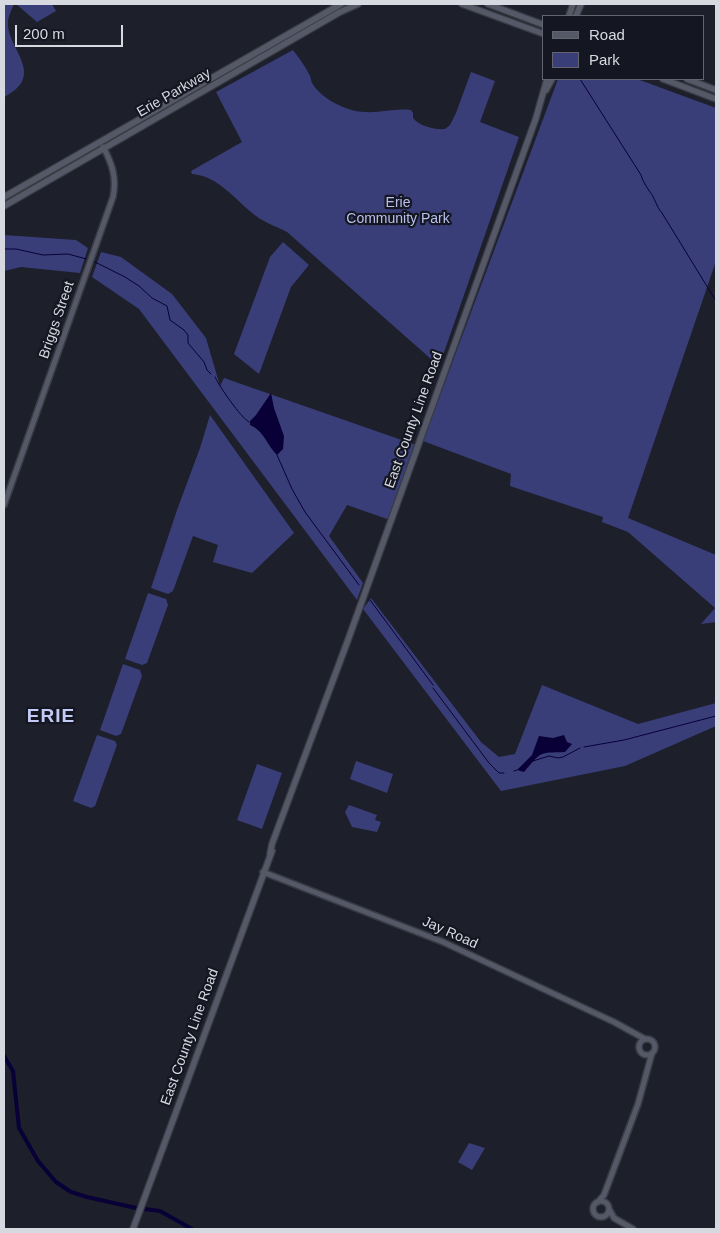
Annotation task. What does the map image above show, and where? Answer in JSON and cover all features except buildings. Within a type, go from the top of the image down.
[{"type":"main road","name":"Erie Parkway","points":[[4,206],[102,145],[341,4]]},
{"type":"main road","name":"Erie Parkway","points":[[4,197],[102,145],[340,12],[358,4]]},
{"type":"main road","points":[[462,4],[542,33]]},
{"type":"main road","points":[[488,4],[542,24]]},
{"type":"main road","name":"East County Line Road","points":[[133,1229],[263,872],[275,845],[547,80]]},
{"type":"main road","name":"East County Line Road","points":[[540,103],[552,80]]},
{"type":"main road","points":[[666,80],[716,99]]},
{"type":"main road","points":[[690,80],[716,90]]},
{"type":"street","name":"Briggs Street","points":[[4,505],[88,265],[112,203],[115,187],[113,170],[102,145]]},
{"type":"street","name":"Jay Road","points":[[263,872],[434,938],[623,1027],[645,1040]]},
{"type":"street","name":"Jay Road","points":[[623,1027],[635,1037],[639,1045]]},
{"type":"street","points":[[627,1229],[605,1216],[600,1217],[594,1213],[594,1207],[604,1195],[646,1080],[647,1068],[654,1044],[651,1041],[645,1040],[639,1045],[647,1068]]},
{"type":"street","points":[[642,1053],[648,1055],[652,1053]]},
{"type":"street","points":[[610,1179],[606,1198],[608,1207],[614,1218],[633,1229]]},
{"type":"street","points":[[598,1202],[602,1202],[608,1207]]},
{"type":"street","points":[[605,1216],[608,1207]]},
{"type":"green space","points":[[4,4],[14,4],[8,20],[9,32],[24,70],[23,80],[17,89],[4,97]]},
{"type":"green space","points":[[16,4],[52,4],[56,11],[37,22]]},
{"type":"green space","name":"Erie Community Park","points":[[293,50],[306,69],[316,89],[336,104],[351,110],[365,112],[411,110],[416,121],[437,129],[445,129],[450,125],[471,72],[495,81],[480,122],[519,137],[441,361],[431,359],[287,232],[259,218],[227,190],[211,179],[192,174],[191,171],[242,142],[216,92]]},
{"type":"green space","points":[[558,80],[640,80],[716,108],[716,261],[628,518],[716,555],[716,622],[701,624],[715,608],[628,532],[602,522],[603,517],[510,486],[511,474],[423,441]]},
{"type":"green space","points":[[4,235],[76,240],[88,248],[80,273],[21,267],[4,271]]},
{"type":"green space","points":[[283,242],[309,265],[291,287],[259,374],[234,354],[270,257]]},
{"type":"green space","points":[[101,252],[121,257],[172,294],[206,338],[220,386],[224,378],[416,445],[390,520],[347,505],[329,536],[363,583],[357,600],[139,309],[92,277]]},
{"type":"green space","points":[[210,415],[294,533],[252,573],[213,562],[218,545],[193,536],[173,591],[168,594],[151,588]]},
{"type":"green space","points":[[148,593],[166,599],[168,605],[147,663],[142,665],[125,659]]},
{"type":"green space","points":[[371,598],[481,742],[499,757],[515,754],[542,685],[638,724],[716,703],[716,726],[625,766],[501,791],[363,609]]},
{"type":"green space","points":[[123,664],[140,670],[142,676],[121,734],[116,736],[100,730]]},
{"type":"green space","points":[[97,735],[115,741],[117,745],[95,806],[91,808],[73,801]]},
{"type":"green space","points":[[356,761],[393,774],[387,793],[350,779]]},
{"type":"green space","points":[[257,764],[282,773],[262,829],[237,820]]},
{"type":"green space","points":[[349,805],[377,815],[375,820],[381,822],[377,832],[352,827],[345,812]]},
{"type":"green space","points":[[469,1143],[485,1148],[472,1170],[458,1162]]},
{"type":"shaded area","points":[[271,393],[284,436],[283,449],[277,455],[262,434],[250,425],[250,421]]},
{"type":"shaded area","points":[[564,735],[567,742],[572,744],[565,752],[541,754],[524,772],[517,770],[532,755],[539,736],[553,738]]},
{"type":"waterway","points":[[581,80],[641,175],[658,208],[716,301]]},
{"type":"waterway","points":[[4,249],[16,249],[43,255],[68,254],[90,260]]},
{"type":"waterway","points":[[93,261],[125,277],[152,298],[167,306],[170,320],[188,335],[188,343],[204,362],[211,374]]},
{"type":"waterway","points":[[215,377],[225,394],[249,422]]},
{"type":"waterway","points":[[277,455],[292,489],[305,512],[359,585]]},
{"type":"waterway","points":[[370,600],[433,685]]},
{"type":"waterway","points":[[433,688],[489,763],[499,773],[504,773]]},
{"type":"waterway","points":[[584,747],[624,740],[716,716]]},
{"type":"waterway","points":[[533,761],[549,756],[563,757],[580,748]]},
{"type":"waterway","points":[[4,1056],[13,1071],[19,1128],[38,1161],[56,1182],[71,1192],[87,1197],[136,1208],[160,1211],[192,1229]]},
{"type":"district","name":"ERIE","points":[[51,717]]}]
